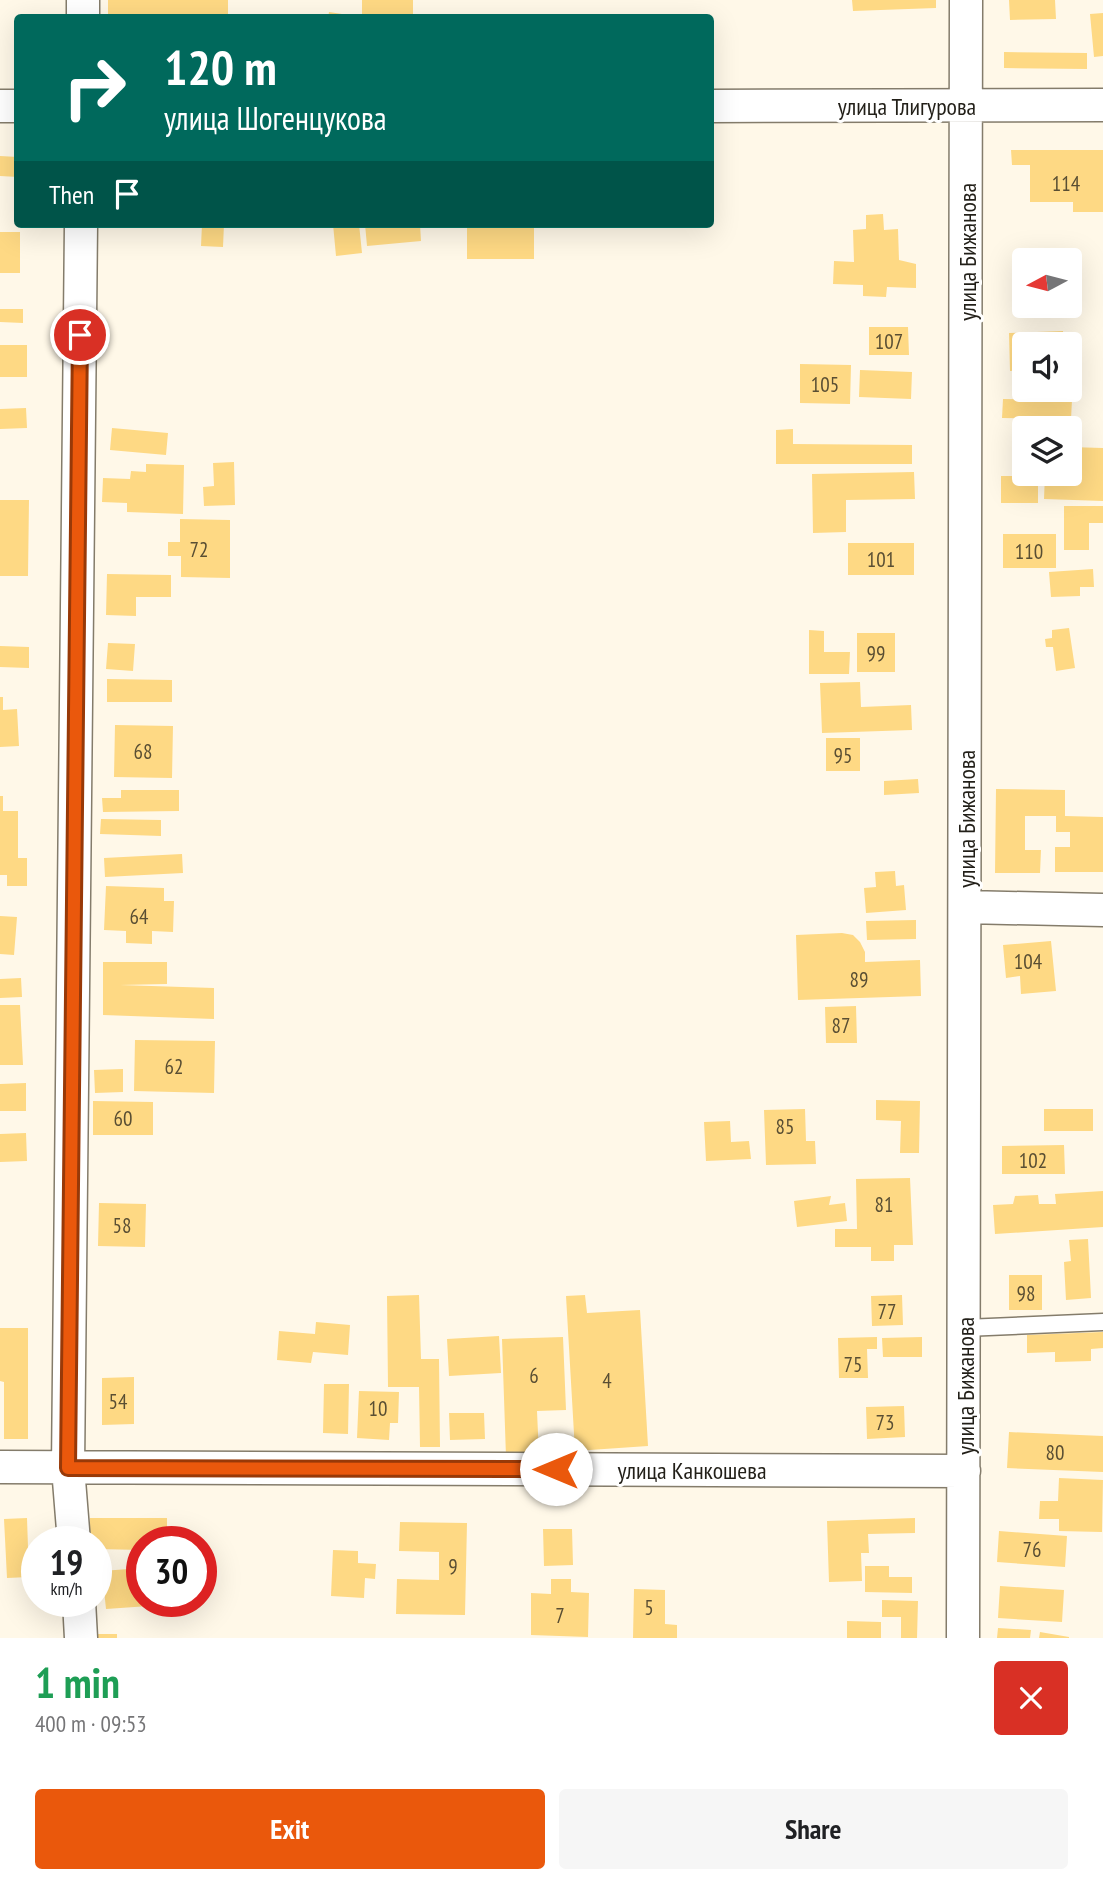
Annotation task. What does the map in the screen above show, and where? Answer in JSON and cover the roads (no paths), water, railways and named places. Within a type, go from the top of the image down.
[{"type":"street","name":"улица Бижанова","points":[[963,1638],[968,106],[966,0]]},
{"type":"street","name":"улица Тлигурова","points":[[714,106],[1103,105]]},
{"type":"street","points":[[73,1526],[68,1468],[81,228]]},
{"type":"street","points":[[965,907],[1103,910]]},
{"type":"street","name":"улица Канкошева","points":[[0,1467],[964,1471]]},
{"type":"street","points":[[80,1617],[81,1638]]},
{"type":"lane","points":[[965,1328],[1103,1322]]}]
